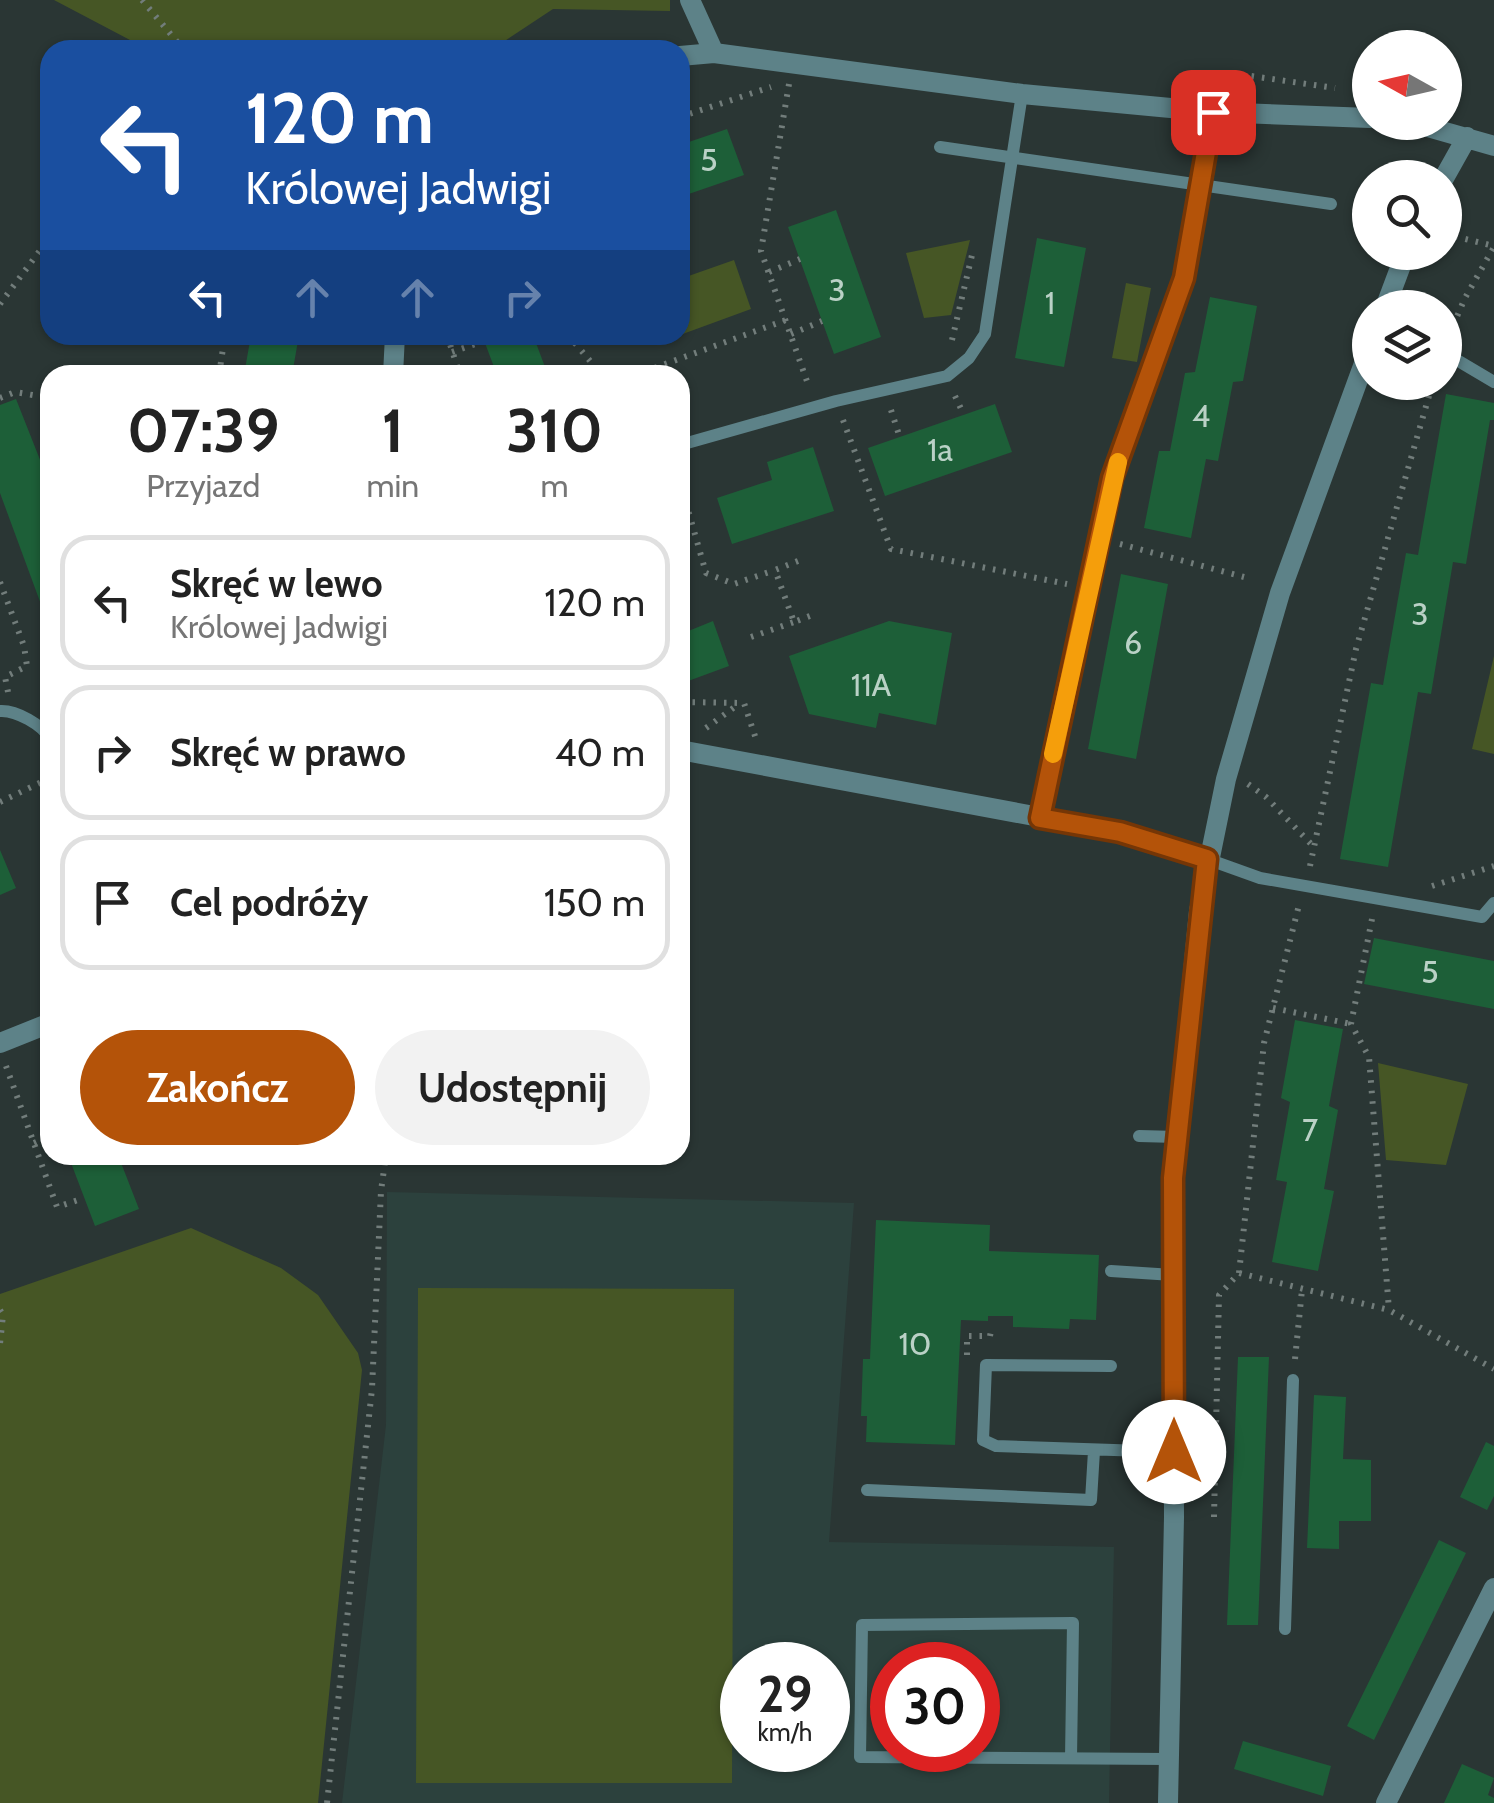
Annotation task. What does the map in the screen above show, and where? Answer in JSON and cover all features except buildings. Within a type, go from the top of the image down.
[{"type":"street","points":[[690,0],[714,53]]},
{"type":"street","points":[[690,55],[714,53],[1022,94],[1213,112],[1352,117]]},
{"type":"street","points":[[1462,136],[1494,146]]},
{"type":"street","points":[[1454,160],[1467,137]]},
{"type":"street","points":[[1168,1803],[1174,1452],[1173,1178],[1207,859],[1226,778],[1280,594],[1352,396]]},
{"type":"street","points":[[690,752],[1120,832],[1207,859]]},
{"type":"street","points":[[1,1048],[40,1029]]},
{"type":"street","points":[[1386,1803],[1494,1588]]},
{"type":"lane","points":[[690,442],[836,401],[947,376],[969,358],[985,334],[1022,94]]},
{"type":"lane","points":[[1040,818],[1112,478],[1184,278],[1213,112]]},
{"type":"lane","points":[[940,148],[1331,204]]},
{"type":"lane","points":[[1462,363],[1494,382]]},
{"type":"lane","points":[[6,711],[40,728]]},
{"type":"lane","points":[[1207,859],[1303,892],[1482,918],[1494,903]]},
{"type":"lane","points":[[1139,1136],[1177,1137]]},
{"type":"lane","points":[[1111,1270],[1174,1274]]},
{"type":"lane","points":[[1111,1366],[986,1365],[983,1440],[996,1446],[1174,1452]]},
{"type":"lane","points":[[1285,1628],[1293,1380]]},
{"type":"lane","points":[[867,1490],[1091,1500],[1094,1451]]},
{"type":"lane","points":[[1072,1758],[1073,1623],[862,1624],[860,1757],[1168,1759]]},
{"type":"path","points":[[142,0],[176,40]]},
{"type":"path","points":[[1220,76],[1251,76],[1341,90]]},
{"type":"path","points":[[690,114],[789,81],[762,250],[815,407]]},
{"type":"path","points":[[1462,239],[1494,247],[1462,305]]},
{"type":"path","points":[[0,304],[40,250]]},
{"type":"path","points":[[950,348],[972,254]]},
{"type":"path","points":[[769,272],[800,259]]},
{"type":"path","points":[[662,365],[786,320]]},
{"type":"path","points":[[791,334],[822,321]]},
{"type":"path","points":[[450,345],[457,365]]},
{"type":"path","points":[[452,352],[472,345]]},
{"type":"path","points":[[576,345],[594,365]]},
{"type":"path","points":[[0,398],[15,392],[40,396]]},
{"type":"path","points":[[1214,1517],[1219,1295],[1240,1272],[1264,1043],[1303,892],[1356,649],[1428,400]]},
{"type":"path","points":[[836,401],[890,549],[1083,587]]},
{"type":"path","points":[[690,517],[706,573],[734,584],[798,561]]},
{"type":"path","points":[[1099,539],[1244,577]]},
{"type":"path","points":[[775,570],[794,622]]},
{"type":"path","points":[[0,582],[24,646],[27,666],[5,677],[6,711]]},
{"type":"path","points":[[751,638],[815,614]]},
{"type":"path","points":[[690,702],[744,703],[758,748]]},
{"type":"path","points":[[696,736],[737,705]]},
{"type":"path","points":[[0,802],[40,783]]},
{"type":"path","points":[[1246,783],[1266,797],[1312,846]]},
{"type":"path","points":[[1377,900],[1350,1024],[1370,1057],[1389,1310]]},
{"type":"path","points":[[1273,1008],[1350,1024]]},
{"type":"path","points":[[1,1048],[40,1160]]},
{"type":"path","points":[[34,1144],[40,1141]]},
{"type":"path","points":[[42,1165],[57,1207],[84,1198]]},
{"type":"path","points":[[328,1803],[372,1390],[385,1165]]},
{"type":"path","points":[[1240,1272],[1389,1310],[1494,1368]]},
{"type":"path","points":[[1293,1380],[1302,1290]]},
{"type":"path","points":[[0,1310],[0,1344]]},
{"type":"shaded area","points":[[387,1192],[854,1203],[829,1542],[1114,1547],[1109,1803],[342,1803],[386,1425]]},
{"type":"green space","points":[[54,0],[670,0],[670,11],[553,9],[506,40],[130,40]]},
{"type":"green space","points":[[970,240],[951,315],[924,318],[906,253]]},
{"type":"green space","points":[[734,260],[751,309],[690,331],[690,275]]},
{"type":"green space","points":[[1126,283],[1151,288],[1137,362],[1112,358]]},
{"type":"green space","points":[[1494,656],[1494,754],[1472,749]]},
{"type":"green space","points":[[1378,1063],[1468,1084],[1446,1165],[1386,1160]]},
{"type":"green space","points":[[191,1228],[281,1268],[318,1295],[358,1353],[362,1370],[318,1803],[0,1803],[0,1294]]},
{"type":"green space","points":[[418,1288],[734,1289],[733,1642],[720,1642],[720,1772],[732,1772],[732,1783],[416,1783]]},
{"type":"slow traffic","points":[[1053,754],[1118,462]]},
{"type":"route","points":[[1174,1452],[1173,1178],[1207,859],[1120,832],[1040,818],[1112,478],[1184,278],[1213,112]]}]
